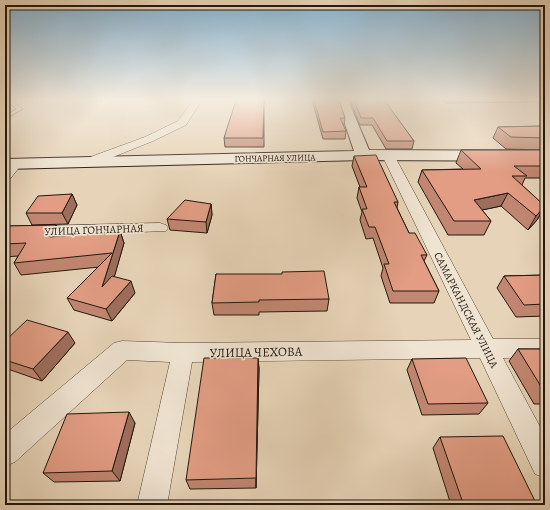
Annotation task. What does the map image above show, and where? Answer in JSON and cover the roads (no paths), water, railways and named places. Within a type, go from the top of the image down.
[{"type":"street","points":[[89,162],[149,139],[180,124]]},
{"type":"street","points":[[351,124],[363,155]]},
{"type":"street","name":"ГОНЧАРНАЯ УЛИЦА","points":[[11,164],[363,155],[545,156]]},
{"type":"street","name":"САМАРКАНДСКАЯ УЛИЦА","points":[[388,155],[545,464]]},
{"type":"street","points":[[5,176],[11,164]]},
{"type":"street","name":"УЛИЦА ГОНЧАРНАЯ","points":[[5,232],[160,228]]},
{"type":"street","name":"УЛИЦА ЧЕХОВА","points":[[5,452],[122,350],[182,353],[545,348]]},
{"type":"street","points":[[152,505],[182,353]]}]
